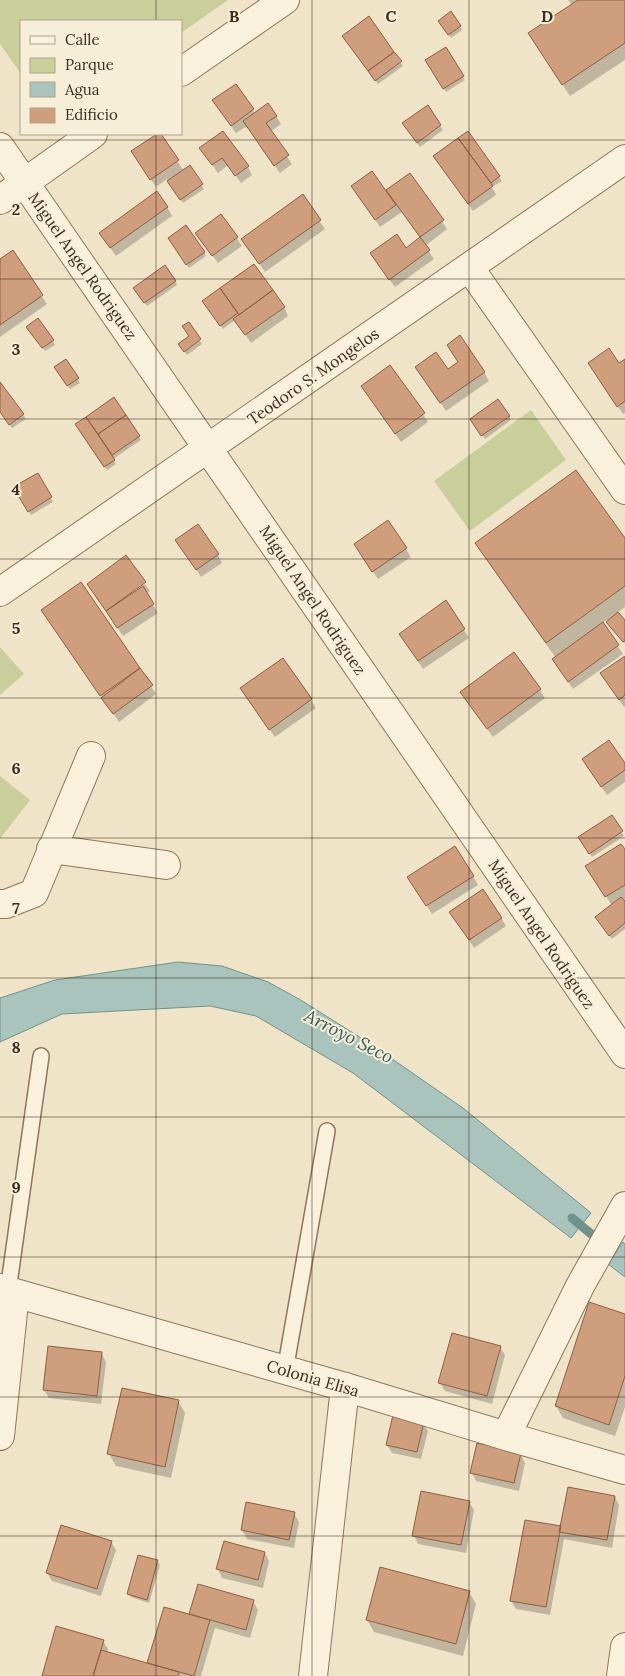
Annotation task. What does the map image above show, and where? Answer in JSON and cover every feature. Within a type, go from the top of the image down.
[{"type":"street","points":[[182,71],[284,0]]},
{"type":"street","points":[[0,200],[92,135]]},
{"type":"street","name":"Miguel Angel Rodriguez","points":[[0,147],[625,1054]]},
{"type":"street","name":"Teodoro S. Mongelos","points":[[0,592],[625,159]]},
{"type":"street","points":[[469,267],[625,490]]},
{"type":"street","points":[[0,904],[6,904],[34,893],[91,756]]},
{"type":"street","points":[[51,849],[166,865]]},
{"type":"street","points":[[506,1436],[580,1286],[624,1208]]},
{"type":"street","points":[[0,1436],[8,1291]]},
{"type":"street","name":"Colonia Elisa","points":[[8,1291],[345,1387],[625,1470]]},
{"type":"street","points":[[313,1676],[345,1387]]},
{"type":"street","points":[[621,1676],[625,1648]]},
{"type":"lane","points":[[8,1291],[41,1056]]},
{"type":"lane","points":[[285,1371],[327,1131]]},
{"type":"green space","points":[[0,0],[228,0],[182,32],[182,20],[20,20],[20,73],[0,44]]},
{"type":"green space","points":[[531,410],[566,460],[470,531],[434,481]]},
{"type":"green space","points":[[0,647],[24,674],[0,695]]},
{"type":"green space","points":[[0,776],[30,800],[0,839]]},
{"type":"water","points":[[178,962],[222,966],[268,982],[299,999],[369,1043],[463,1108],[591,1213],[571,1238],[353,1073],[256,1016],[210,1006],[62,1014],[0,1042],[0,998],[55,980]]},
{"type":"water","points":[[623,1242],[625,1244],[625,1277],[608,1264]]},
{"type":"building","points":[[578,0],[625,0],[625,43],[562,85],[528,33]]},
{"type":"building","points":[[451,11],[461,26],[448,35],[438,21]]},
{"type":"building","points":[[369,16],[394,52],[368,71],[342,36]]},
{"type":"building","points":[[446,47],[464,76],[443,89],[425,60]]},
{"type":"building","points":[[394,52],[402,61],[375,81],[368,71]]},
{"type":"building","points":[[236,84],[254,109],[231,126],[212,100]]},
{"type":"building","points":[[268,103],[277,116],[266,123],[289,155],[274,166],[243,121]]},
{"type":"building","points":[[428,105],[441,125],[417,143],[402,123]]},
{"type":"building","points":[[223,131],[249,166],[235,176],[222,158],[212,165],[199,148]]},
{"type":"building","points":[[468,131],[500,176],[491,183],[458,138]]},
{"type":"building","points":[[155,135],[162,135],[179,160],[150,180],[131,151]]},
{"type":"building","points":[[458,138],[493,186],[468,204],[433,156]]},
{"type":"building","points":[[190,165],[203,184],[180,200],[167,181]]},
{"type":"building","points":[[372,171],[396,205],[375,220],[351,186]]},
{"type":"building","points":[[410,173],[444,220],[420,237],[386,190]]},
{"type":"building","points":[[157,191],[168,207],[110,248],[99,233]]},
{"type":"building","points":[[303,194],[321,220],[259,264],[241,239]]},
{"type":"building","points":[[221,214],[238,237],[212,256],[195,233]]},
{"type":"building","points":[[186,225],[205,252],[186,265],[168,238]]},
{"type":"building","points":[[397,234],[406,248],[420,237],[430,250],[389,280],[370,253]]},
{"type":"building","points":[[13,250],[43,295],[0,325],[0,259]]},
{"type":"building","points":[[254,264],[273,290],[239,315],[220,288]]},
{"type":"building","points":[[165,265],[176,281],[144,303],[133,288]]},
{"type":"building","points":[[220,288],[238,313],[220,326],[202,301]]},
{"type":"building","points":[[273,290],[285,307],[245,335],[233,319]]},
{"type":"building","points":[[38,318],[54,340],[42,348],[26,327]]},
{"type":"building","points":[[189,322],[201,339],[184,352],[178,344],[189,336],[182,326]]},
{"type":"building","points":[[460,335],[485,372],[440,403],[415,367],[436,352],[448,369],[458,362],[447,345]]},
{"type":"building","points":[[609,348],[619,363],[625,359],[625,401],[617,407],[588,363]]},
{"type":"building","points":[[66,359],[79,378],[67,386],[54,367]]},
{"type":"building","points":[[390,365],[425,413],[395,434],[361,386]]},
{"type":"building","points":[[0,382],[24,414],[9,425],[0,412]]},
{"type":"building","points":[[114,397],[126,415],[98,434],[86,417]]},
{"type":"building","points":[[498,399],[510,416],[481,436],[470,419]]},
{"type":"building","points":[[126,415],[140,436],[112,455],[98,434]]},
{"type":"building","points":[[86,417],[115,460],[104,467],[75,424]]},
{"type":"building","points":[[576,470],[625,538],[625,586],[546,643],[475,543]]},
{"type":"building","points":[[38,473],[52,497],[28,512],[13,487]]},
{"type":"building","points":[[388,520],[407,548],[372,572],[354,544]]},
{"type":"building","points":[[198,524],[219,554],[196,570],[175,540]]},
{"type":"building","points":[[126,555],[146,582],[106,611],[87,584]]},
{"type":"building","points":[[81,582],[140,668],[100,696],[41,610]]},
{"type":"building","points":[[143,586],[154,604],[117,628],[106,611]]},
{"type":"building","points":[[446,600],[465,629],[418,661],[399,634]]},
{"type":"building","points":[[618,612],[625,620],[625,640],[623,642],[606,622]]},
{"type":"building","points":[[603,622],[619,645],[568,682],[552,659]]},
{"type":"building","points":[[514,652],[541,689],[487,729],[460,692]]},
{"type":"building","points":[[625,656],[625,695],[619,700],[600,673]]},
{"type":"building","points":[[283,658],[312,699],[269,730],[240,688]]},
{"type":"building","points":[[140,668],[153,685],[113,714],[101,698]]},
{"type":"building","points":[[609,740],[625,763],[625,770],[601,787],[582,759]]},
{"type":"building","points":[[612,815],[623,831],[589,854],[578,837]]},
{"type":"building","points":[[621,844],[625,849],[625,885],[605,897],[585,866]]},
{"type":"building","points":[[455,846],[474,876],[426,906],[407,877]]},
{"type":"building","points":[[483,889],[502,918],[469,940],[449,912]]},
{"type":"building","points":[[621,897],[625,901],[625,923],[609,936],[595,917]]},
{"type":"building","points":[[589,1302],[625,1314],[625,1376],[609,1425],[555,1406]]},
{"type":"building","points":[[452,1333],[501,1346],[487,1396],[438,1383]]},
{"type":"building","points":[[48,1346],[102,1352],[97,1396],[43,1390]]},
{"type":"building","points":[[122,1388],[179,1400],[165,1467],[107,1454]]},
{"type":"building","points":[[393,1415],[424,1422],[417,1452],[386,1445]]},
{"type":"building","points":[[477,1443],[521,1453],[514,1483],[470,1473]]},
{"type":"building","points":[[568,1487],[615,1496],[607,1540],[559,1532]]},
{"type":"building","points":[[421,1491],[470,1501],[461,1545],[412,1536]]},
{"type":"building","points":[[246,1502],[295,1512],[289,1540],[241,1530]]},
{"type":"building","points":[[525,1520],[561,1526],[546,1607],[510,1601]]},
{"type":"building","points":[[61,1525],[112,1541],[97,1589],[46,1573]]},
{"type":"building","points":[[224,1541],[265,1552],[258,1580],[216,1569]]},
{"type":"building","points":[[138,1555],[158,1560],[147,1600],[127,1594]]},
{"type":"building","points":[[380,1567],[470,1591],[456,1644],[366,1620]]},
{"type":"building","points":[[198,1584],[254,1600],[246,1630],[189,1614]]},
{"type":"building","points":[[164,1607],[210,1620],[194,1676],[147,1663]]},
{"type":"building","points":[[56,1626],[104,1640],[93,1676],[42,1676]]},
{"type":"building","points":[[101,1650],[179,1672],[178,1676],[93,1676]]},
{"type":"waterway","name":"Arroyo Seco","points":[[572,1218],[602,1243]]}]
